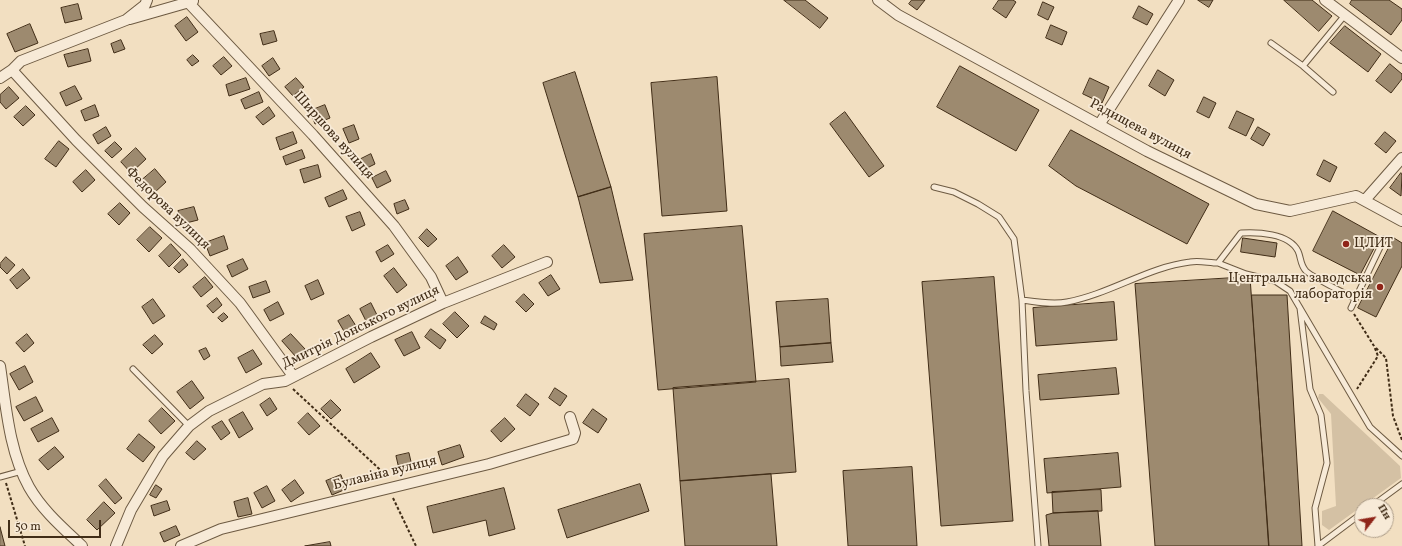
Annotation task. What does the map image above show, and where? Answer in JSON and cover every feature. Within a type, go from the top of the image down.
[{"type":"street","points":[[126,20],[145,5],[147,0]]},
{"type":"street","name":"Радищева вулиця","points":[[878,0],[898,15],[1147,151],[1256,204],[1290,211],[1356,196],[1402,221]]},
{"type":"street","points":[[1100,125],[1180,0]]},
{"type":"street","points":[[1325,0],[1402,58]]},
{"type":"street","points":[[0,78],[12,70],[21,61],[126,20],[190,1]]},
{"type":"street","name":"Ширшова вулиця","points":[[190,1],[394,226],[431,277],[443,303]]},
{"type":"street","name":"Федорова вулиця","points":[[12,70],[76,140],[143,207],[190,249],[240,303],[289,379]]},
{"type":"street","points":[[1365,200],[1402,158]]},
{"type":"street","name":"Дмитрія Донського вулиця","points":[[116,546],[131,510],[163,456],[189,426],[209,411],[263,384],[289,379],[443,303],[548,262]]},
{"type":"street","points":[[0,366],[10,430],[22,471],[29,487],[45,510],[82,546]]},
{"type":"street","name":"Булавіна вулиця","points":[[181,546],[221,529],[489,464],[573,439],[575,433],[570,417]]},
{"type":"lane","points":[[1303,66],[1345,15]]},
{"type":"lane","points":[[1271,43],[1303,66],[1332,92]]},
{"type":"lane","points":[[934,187],[954,192],[999,217],[1014,239],[1022,300],[1026,391],[1038,546]]},
{"type":"lane","points":[[1218,263],[1241,233],[1261,233],[1282,239],[1291,244],[1298,251],[1300,261],[1306,271],[1355,299]]},
{"type":"lane","points":[[1351,308],[1384,239]]},
{"type":"lane","points":[[1022,300],[1044,303],[1067,302],[1112,288],[1170,266],[1191,261],[1218,263],[1246,274],[1275,281],[1290,291],[1300,305],[1370,427],[1402,456]]},
{"type":"lane","points":[[1300,305],[1310,390],[1321,415],[1327,463],[1315,508],[1318,546]]},
{"type":"lane","points":[[133,369],[189,426]]},
{"type":"lane","points":[[2,477],[22,471]]},
{"type":"lane","points":[[1383,498],[1402,484]]},
{"type":"lane","points":[[1318,546],[1354,519]]},
{"type":"path","points":[[1351,308],[1374,346],[1378,356],[1352,395]]},
{"type":"path","points":[[1374,346],[1386,358],[1393,416],[1402,440]]},
{"type":"path","points":[[289,379],[314,410],[394,486],[392,496],[416,546]]},
{"type":"path","points":[[2,477],[25,546]]},
{"type":"path","points":[[22,546],[24,542]]},
{"type":"shaded area","points":[[1319,394],[1323,394],[1400,466],[1401,478],[1373,498],[1354,498],[1354,512],[1329,530],[1322,525],[1322,511],[1336,506],[1331,414],[1318,398]]},
{"type":"building","points":[[784,0],[805,0],[828,18],[820,28]]},
{"type":"building","points":[[912,0],[925,0],[917,10],[909,4]]},
{"type":"building","points":[[999,0],[1013,0],[1016,2],[1006,18],[993,9]]},
{"type":"building","points":[[1198,0],[1213,0],[1209,7]]},
{"type":"building","points":[[1284,0],[1312,0],[1332,16],[1319,31]]},
{"type":"building","points":[[1352,0],[1389,0],[1402,9],[1402,20],[1391,35],[1350,4]]},
{"type":"building","points":[[1043,2],[1054,7],[1048,20],[1038,15]]},
{"type":"building","points":[[78,4],[82,19],[65,23],[61,8]]},
{"type":"building","points":[[1139,6],[1153,14],[1147,25],[1133,18]]},
{"type":"building","points":[[187,17],[198,32],[186,41],[175,26]]},
{"type":"building","points":[[30,24],[38,43],[15,52],[7,34]]},
{"type":"building","points":[[1051,25],[1067,32],[1062,45],[1046,38]]},
{"type":"building","points":[[1345,26],[1381,54],[1368,72],[1330,43]]},
{"type":"building","points":[[274,31],[277,41],[263,45],[260,34]]},
{"type":"building","points":[[121,40],[125,49],[114,53],[111,44]]},
{"type":"building","points":[[88,49],[91,61],[68,67],[64,55]]},
{"type":"building","points":[[193,55],[199,61],[192,66],[187,60]]},
{"type":"building","points":[[224,57],[232,66],[221,75],[213,66]]},
{"type":"building","points":[[273,58],[280,69],[269,76],[262,66]]},
{"type":"building","points":[[1390,64],[1402,74],[1402,79],[1391,93],[1376,81]]},
{"type":"building","points":[[960,66],[1039,110],[1016,151],[937,107]]},
{"type":"building","points":[[1158,70],[1174,80],[1165,96],[1149,86]]},
{"type":"building","points":[[575,72],[611,187],[578,197],[543,83]]},
{"type":"building","points":[[717,77],[727,211],[662,216],[651,83]]},
{"type":"building","points":[[246,78],[250,89],[229,96],[226,85]]},
{"type":"building","points":[[296,78],[304,87],[293,96],[285,87]]},
{"type":"building","points":[[1090,78],[1109,87],[1102,103],[1083,94]]},
{"type":"building","points":[[75,86],[82,99],[66,106],[60,93]]},
{"type":"building","points":[[9,87],[19,98],[6,109],[0,102],[0,95]]},
{"type":"building","points":[[259,92],[263,102],[245,109],[241,100]]},
{"type":"building","points":[[1204,97],[1216,103],[1209,118],[1197,112]]},
{"type":"building","points":[[95,105],[99,116],[85,121],[81,111]]},
{"type":"building","points":[[325,105],[330,118],[315,124],[310,111]]},
{"type":"building","points":[[26,106],[35,115],[23,126],[14,117]]},
{"type":"building","points":[[269,107],[275,116],[263,125],[256,117]]},
{"type":"building","points":[[1237,111],[1254,119],[1246,136],[1229,128]]},
{"type":"building","points":[[845,112],[884,166],[869,177],[830,124]]},
{"type":"building","points":[[354,125],[359,139],[349,143],[343,129]]},
{"type":"building","points":[[106,127],[111,136],[98,144],[93,135]]},
{"type":"building","points":[[1258,127],[1270,134],[1263,146],[1251,139]]},
{"type":"building","points":[[1071,130],[1209,204],[1187,244],[1076,186],[1049,166]]},
{"type":"building","points":[[293,132],[297,143],[280,150],[276,138]]},
{"type":"building","points":[[1385,132],[1396,141],[1386,153],[1375,144]]},
{"type":"building","points":[[59,141],[69,149],[56,167],[45,159]]},
{"type":"building","points":[[115,142],[122,149],[112,158],[105,151]]},
{"type":"building","points":[[136,148],[146,159],[131,173],[121,162]]},
{"type":"building","points":[[302,150],[305,158],[286,165],[283,157]]},
{"type":"building","points":[[371,154],[375,164],[361,171],[357,161]]},
{"type":"building","points":[[1324,160],[1337,167],[1330,182],[1317,175]]},
{"type":"building","points":[[318,165],[321,177],[304,183],[300,170]]},
{"type":"building","points":[[155,169],[166,182],[154,193],[142,180]]},
{"type":"building","points":[[86,170],[95,180],[82,192],[73,182]]},
{"type":"building","points":[[386,171],[391,181],[377,188],[372,178]]},
{"type":"building","points":[[1401,173],[1402,175],[1401,196],[1390,188]]},
{"type":"building","points":[[611,187],[633,280],[600,283],[578,197]]},
{"type":"building","points":[[343,190],[347,199],[329,207],[325,198]]},
{"type":"building","points":[[405,200],[409,209],[397,214],[394,204]]},
{"type":"building","points":[[120,203],[130,213],[119,225],[108,214]]},
{"type":"building","points":[[194,207],[198,220],[182,224],[178,211]]},
{"type":"building","name":"ЦЛИТ","points":[[1333,211],[1380,237],[1360,275],[1313,251]]},
{"type":"building","points":[[360,212],[365,225],[352,231],[346,217]]},
{"type":"building","points":[[742,226],[756,382],[658,390],[644,234]]},
{"type":"building","points":[[150,227],[162,238],[149,252],[137,240]]},
{"type":"building","points":[[427,229],[437,239],[428,247],[419,238]]},
{"type":"building","points":[[224,236],[228,249],[210,256],[205,243]]},
{"type":"building","points":[[1243,238],[1277,243],[1275,257],[1241,252]]},
{"type":"building","name":"Центральна заводська лабораторія","points":[[1394,238],[1402,243],[1402,266],[1376,317],[1358,308]]},
{"type":"building","points":[[171,244],[181,255],[169,267],[159,256]]},
{"type":"building","points":[[388,245],[394,254],[381,262],[376,252]]},
{"type":"building","points":[[504,245],[515,257],[502,268],[492,256]]},
{"type":"building","points":[[6,257],[15,265],[7,274],[0,267],[0,264]]},
{"type":"building","points":[[458,257],[468,272],[456,280],[446,266]]},
{"type":"building","points":[[183,259],[188,265],[179,273],[174,268]]},
{"type":"building","points":[[243,259],[248,269],[232,277],[227,266]]},
{"type":"building","points":[[394,268],[407,285],[397,293],[384,276]]},
{"type":"building","points":[[23,269],[30,278],[17,289],[10,280]]},
{"type":"building","points":[[551,275],[560,289],[548,296],[539,283]]},
{"type":"building","points":[[205,277],[213,287],[201,297],[193,287]]},
{"type":"building","points":[[994,277],[1013,521],[941,526],[922,282]]},
{"type":"building","points":[[1250,277],[1269,546],[1155,546],[1135,284]]},
{"type":"building","points":[[318,280],[324,294],[311,300],[305,286]]},
{"type":"building","points":[[266,281],[270,292],[253,298],[249,287]]},
{"type":"building","points":[[524,294],[534,304],[526,312],[516,302]]},
{"type":"building","points":[[1252,295],[1287,295],[1302,546],[1269,546]]},
{"type":"building","points":[[217,298],[222,305],[213,313],[207,306]]},
{"type":"building","points":[[153,299],[165,316],[153,324],[142,307]]},
{"type":"building","points":[[828,299],[831,343],[780,347],[776,302]]},
{"type":"building","points":[[278,302],[284,314],[270,321],[264,310]]},
{"type":"building","points":[[1114,302],[1117,340],[1036,346],[1033,308]]},
{"type":"building","points":[[371,303],[378,317],[367,323],[360,309]]},
{"type":"building","points":[[455,312],[469,326],[457,338],[443,324]]},
{"type":"building","points":[[224,313],[228,317],[222,322],[218,318]]},
{"type":"building","points":[[349,315],[356,326],[345,333],[338,321]]},
{"type":"building","points":[[485,316],[497,324],[494,330],[481,323]]},
{"type":"building","points":[[431,329],[446,340],[440,349],[425,337]]},
{"type":"building","points":[[412,332],[420,348],[404,356],[395,340]]},
{"type":"building","points":[[27,334],[34,343],[24,352],[16,343]]},
{"type":"building","points":[[291,334],[305,349],[296,357],[282,341]]},
{"type":"building","points":[[155,335],[163,344],[152,354],[143,345]]},
{"type":"building","points":[[831,343],[833,362],[781,366],[780,347]]},
{"type":"building","points":[[206,348],[210,356],[204,360],[199,351]]},
{"type":"building","points":[[253,350],[262,364],[246,373],[238,358]]},
{"type":"building","points":[[371,353],[380,367],[354,383],[346,369]]},
{"type":"building","points":[[25,366],[33,382],[19,390],[10,374]]},
{"type":"building","points":[[1116,368],[1119,394],[1040,400],[1038,375]]},
{"type":"building","points":[[789,379],[796,472],[680,481],[673,388]]},
{"type":"building","points":[[192,381],[204,398],[190,409],[177,392]]},
{"type":"building","points":[[555,388],[567,396],[560,406],[549,398]]},
{"type":"building","points":[[526,394],[539,404],[530,416],[517,406]]},
{"type":"building","points":[[36,397],[43,411],[24,421],[16,407]]},
{"type":"building","points":[[270,398],[277,409],[267,416],[260,405]]},
{"type":"building","points":[[331,400],[341,410],[331,419],[321,409]]},
{"type":"building","points":[[162,408],[175,421],[161,434],[149,421]]},
{"type":"building","points":[[593,409],[607,419],[598,433],[583,423]]},
{"type":"building","points":[[243,412],[253,429],[239,438],[229,420]]},
{"type":"building","points":[[308,413],[320,426],[309,435],[298,423]]},
{"type":"building","points":[[52,418],[59,431],[38,442],[31,429]]},
{"type":"building","points":[[505,418],[515,429],[501,442],[491,431]]},
{"type":"building","points":[[222,421],[230,433],[221,440],[212,427]]},
{"type":"building","points":[[139,434],[155,447],[143,462],[127,449]]},
{"type":"building","points":[[197,441],[206,449],[194,460],[186,453]]},
{"type":"building","points":[[460,445],[464,457],[442,465],[438,452]]},
{"type":"building","points":[[55,447],[64,457],[48,470],[39,460]]},
{"type":"building","points":[[409,453],[412,466],[399,469],[396,456]]},
{"type":"building","points":[[1118,453],[1121,487],[1047,493],[1044,459]]},
{"type":"building","points":[[912,467],[917,546],[848,546],[843,471]]},
{"type":"building","points":[[771,474],[777,546],[685,546],[680,481]]},
{"type":"building","points":[[341,475],[346,489],[332,495],[326,481]]},
{"type":"building","points":[[106,479],[122,498],[115,504],[99,486]]},
{"type":"building","points":[[295,480],[304,493],[291,502],[282,490]]},
{"type":"building","points":[[640,484],[649,511],[567,538],[558,510]]},
{"type":"building","points":[[156,485],[162,489],[156,498],[150,495]]},
{"type":"building","points":[[267,486],[275,501],[262,508],[254,493]]},
{"type":"building","points":[[504,488],[515,529],[489,536],[486,520],[433,533],[427,507]]},
{"type":"building","points":[[1101,490],[1102,511],[1053,513],[1052,492]]},
{"type":"building","points":[[248,498],[252,514],[238,517],[234,502]]},
{"type":"building","points":[[167,501],[170,510],[154,516],[151,506]]},
{"type":"building","points":[[104,502],[115,513],[97,530],[87,520]]},
{"type":"building","points":[[1098,511],[1101,546],[1049,546],[1046,515],[1053,513]]},
{"type":"building","points":[[176,526],[180,535],[164,542],[160,533]]},
{"type":"building","points":[[0,527],[5,546],[0,546]]},
{"type":"building","points":[[330,542],[331,546],[305,546]]},
{"type":"place","name":"ЦЛИТ","points":[[1346,244]]},
{"type":"place","name":"Центральна заводська лабораторія","points":[[1380,287]]}]
